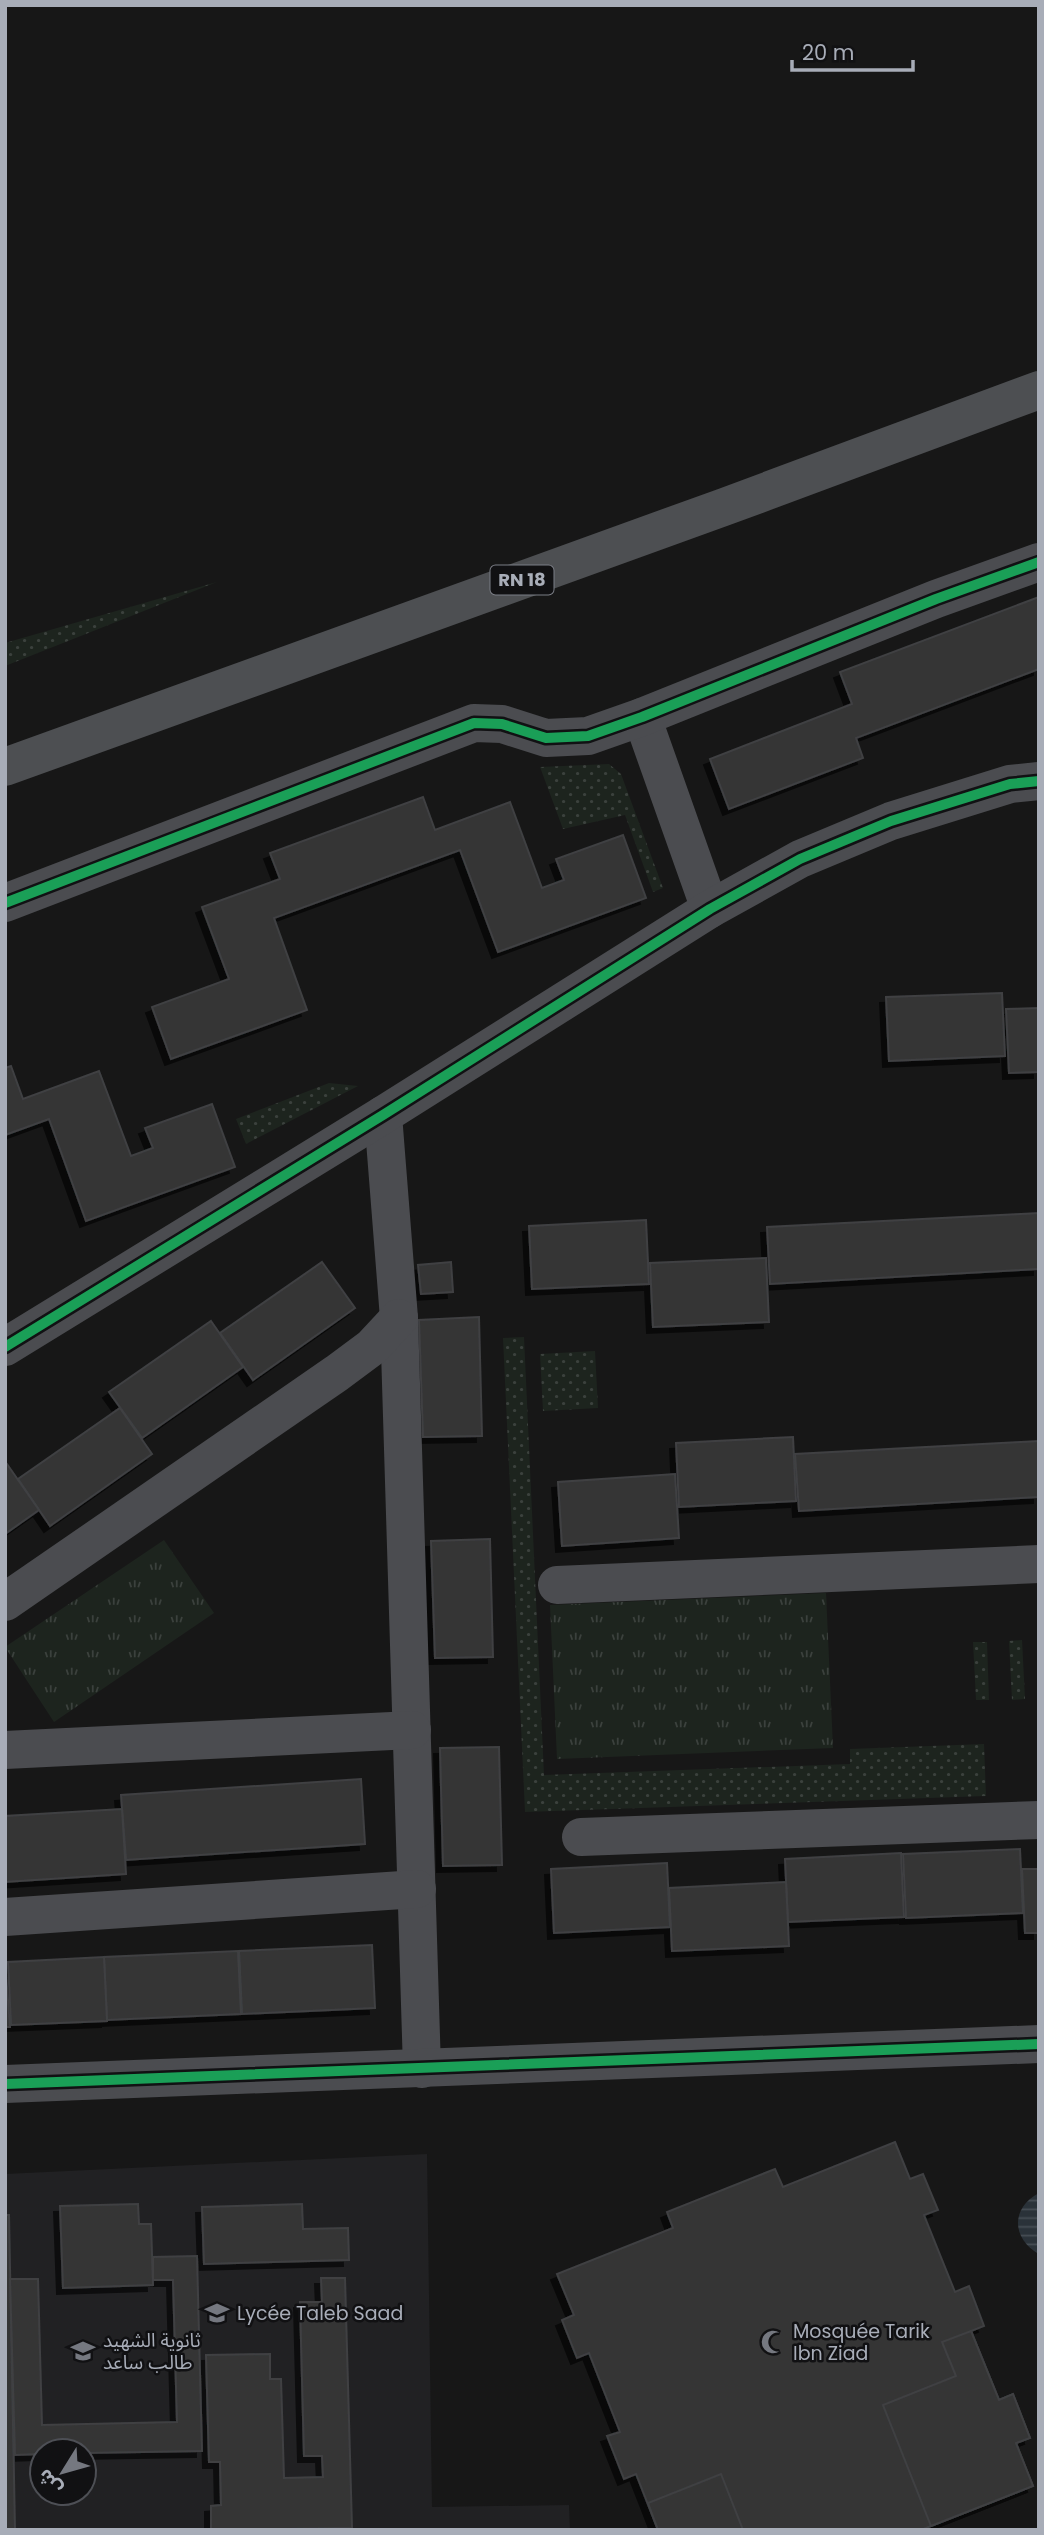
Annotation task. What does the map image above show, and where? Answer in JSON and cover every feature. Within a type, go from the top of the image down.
[{"type":"main road","name":"RN 18","points":[[5,767],[711,512],[1039,390]]},
{"type":"street","points":[[5,903],[474,723],[502,724],[547,738],[588,736],[642,717],[936,599],[1039,562]]},
{"type":"street","points":[[642,717],[710,909]]},
{"type":"street","points":[[5,1347],[383,1115],[710,909],[800,859],[891,821],[1010,785],[1039,781]]},
{"type":"street","points":[[383,1115],[399,1318],[422,2068]]},
{"type":"street","points":[[5,1602],[337,1373],[372,1347],[399,1318]]},
{"type":"street","points":[[557,1585],[1039,1564]]},
{"type":"street","points":[[5,1750],[412,1730]]},
{"type":"street","points":[[581,1837],[1039,1820]]},
{"type":"street","points":[[5,1917],[417,1888]]},
{"type":"street","points":[[5,2084],[1039,2044]]},
{"type":"shaded area","name":"Lycée Taleb Saad","points":[[427,2154],[432,2507],[569,2505],[570,2530],[5,2530],[5,2174]]},
{"type":"shaded area","points":[[1039,2193],[1039,2254],[1024,2240],[1018,2224],[1023,2207]]},
{"type":"green space","points":[[217,582],[5,666],[5,643]]},
{"type":"green space","points":[[609,764],[621,774],[663,888],[653,892],[625,815],[563,829],[540,767]]},
{"type":"green space","points":[[329,1083],[358,1086],[246,1144],[236,1119]]},
{"type":"green space","points":[[524,1337],[544,1775],[850,1764],[850,1749],[984,1744],[986,1796],[525,1812],[503,1338]]},
{"type":"green space","points":[[595,1351],[598,1408],[543,1411],[540,1354]]},
{"type":"green space","points":[[164,1540],[214,1613],[54,1722],[5,1647]]},
{"type":"green space","points":[[826,1593],[833,1748],[557,1759],[550,1605]]},
{"type":"green space","points":[[1022,1640],[1025,1699],[1012,1700],[1009,1641]]},
{"type":"green space","points":[[973,1642],[987,1642],[989,1700],[976,1700]]},
{"type":"building","points":[[1039,597],[1039,669],[856,738],[863,758],[729,809],[710,759],[852,704],[840,672]]},
{"type":"building","points":[[423,797],[435,830],[510,802],[542,888],[564,880],[556,859],[623,835],[646,898],[498,952],[460,850],[274,918],[307,1010],[171,1059],[152,1007],[229,979],[202,907],[280,879],[270,853]]},
{"type":"building","points":[[1002,993],[1005,1056],[889,1061],[886,997]]},
{"type":"building","points":[[1039,1008],[1039,1072],[1009,1073],[1006,1009]]},
{"type":"building","points":[[11,1066],[23,1099],[99,1071],[131,1156],[153,1148],[145,1128],[212,1104],[235,1167],[86,1221],[49,1119],[5,1135],[5,1068]]},
{"type":"building","points":[[1039,1213],[1039,1269],[770,1284],[767,1227]]},
{"type":"building","points":[[646,1220],[649,1284],[532,1289],[529,1226]]},
{"type":"building","points":[[766,1258],[769,1322],[653,1327],[650,1263]]},
{"type":"building","points":[[322,1262],[355,1308],[253,1380],[220,1333]]},
{"type":"building","points":[[451,1262],[453,1292],[421,1294],[418,1265]]},
{"type":"building","points":[[479,1317],[482,1436],[423,1437],[419,1320]]},
{"type":"building","points":[[211,1321],[243,1367],[142,1438],[109,1392]]},
{"type":"building","points":[[120,1408],[152,1454],[50,1526],[18,1479]]},
{"type":"building","points":[[793,1437],[796,1501],[679,1507],[676,1443]]},
{"type":"building","points":[[1039,1441],[1039,1497],[799,1511],[795,1454]]},
{"type":"building","points":[[7,1464],[39,1510],[5,1534],[5,1465]]},
{"type":"building","points":[[675,1474],[679,1538],[562,1546],[558,1482]]},
{"type":"building","points":[[490,1539],[493,1657],[435,1658],[431,1541]]},
{"type":"building","points":[[499,1747],[502,1865],[443,1866],[440,1748]]},
{"type":"building","points":[[361,1779],[365,1844],[126,1860],[121,1795]]},
{"type":"building","points":[[122,1809],[126,1874],[5,1882],[5,1816]]},
{"type":"building","points":[[1020,1849],[1023,1913],[906,1918],[903,1854]]},
{"type":"building","points":[[901,1853],[904,1917],[788,1922],[785,1859]]},
{"type":"building","points":[[667,1863],[670,1927],[554,1933],[551,1869]]},
{"type":"building","points":[[1022,1869],[1039,1869],[1039,1933],[1025,1933]]},
{"type":"building","points":[[786,1882],[789,1946],[672,1951],[669,1888]]},
{"type":"building","points":[[372,1945],[375,2008],[242,2014],[239,1951]]},
{"type":"building","points":[[238,1951],[241,2014],[107,2020],[104,1957]]},
{"type":"building","points":[[104,1957],[107,2021],[11,2025],[8,1962]]},
{"type":"building","points":[[5,1961],[10,2027],[5,2027]]},
{"type":"building","name":"Mosquée Tarik Ibn Ziad","points":[[895,2142],[910,2179],[923,2174],[938,2210],[924,2215],[955,2292],[969,2286],[984,2326],[971,2331],[999,2400],[1013,2394],[1030,2438],[1016,2443],[1033,2486],[921,2530],[658,2530],[636,2474],[624,2479],[607,2436],[620,2432],[589,2353],[577,2358],[562,2320],[574,2315],[557,2274],[673,2228],[667,2212],[775,2169],[783,2187]]},
{"type":"building","points":[[138,2204],[139,2224],[151,2224],[153,2285],[63,2288],[60,2206]]},
{"type":"building","points":[[302,2204],[303,2229],[348,2228],[349,2260],[204,2264],[202,2207]]},
{"type":"building","points":[[5,2215],[9,2215],[15,2530],[5,2530]]},
{"type":"building","points":[[197,2256],[202,2451],[98,2453],[98,2437],[28,2437],[28,2455],[15,2455],[10,2279],[38,2279],[42,2425],[177,2422],[173,2280],[153,2280],[153,2257]]},
{"type":"building","points":[[321,2278],[345,2278],[352,2528],[211,2530],[211,2506],[221,2505],[220,2462],[209,2462],[206,2355],[270,2354],[270,2379],[281,2379],[284,2478],[323,2477],[322,2456],[304,2456],[300,2302],[322,2302]]},
{"type":"building","points":[[971,2331],[999,2400],[1013,2394],[1030,2438],[1016,2443],[1033,2486],[931,2526],[883,2405],[956,2376],[942,2342]]},
{"type":"building","points":[[721,2474],[743,2530],[658,2530],[648,2503]]},
{"type":"cycle path","points":[[5,903],[474,723],[502,724],[546,738],[588,736],[642,717],[936,599],[1039,562]]},
{"type":"cycle path","points":[[5,1347],[383,1115],[710,909],[800,859],[891,821],[1010,784],[1039,781]]},
{"type":"cycle path","points":[[5,2084],[1039,2044]]},
{"type":"place","name":"Lycée Taleb Saad","points":[[217,2313]]},
{"type":"place","name":"Mosquée Tarik Ibn Ziad","points":[[773,2342]]},
{"type":"place","name":"ثانوية الشهيد طالب ساعد","points":[[83,2351]]}]
